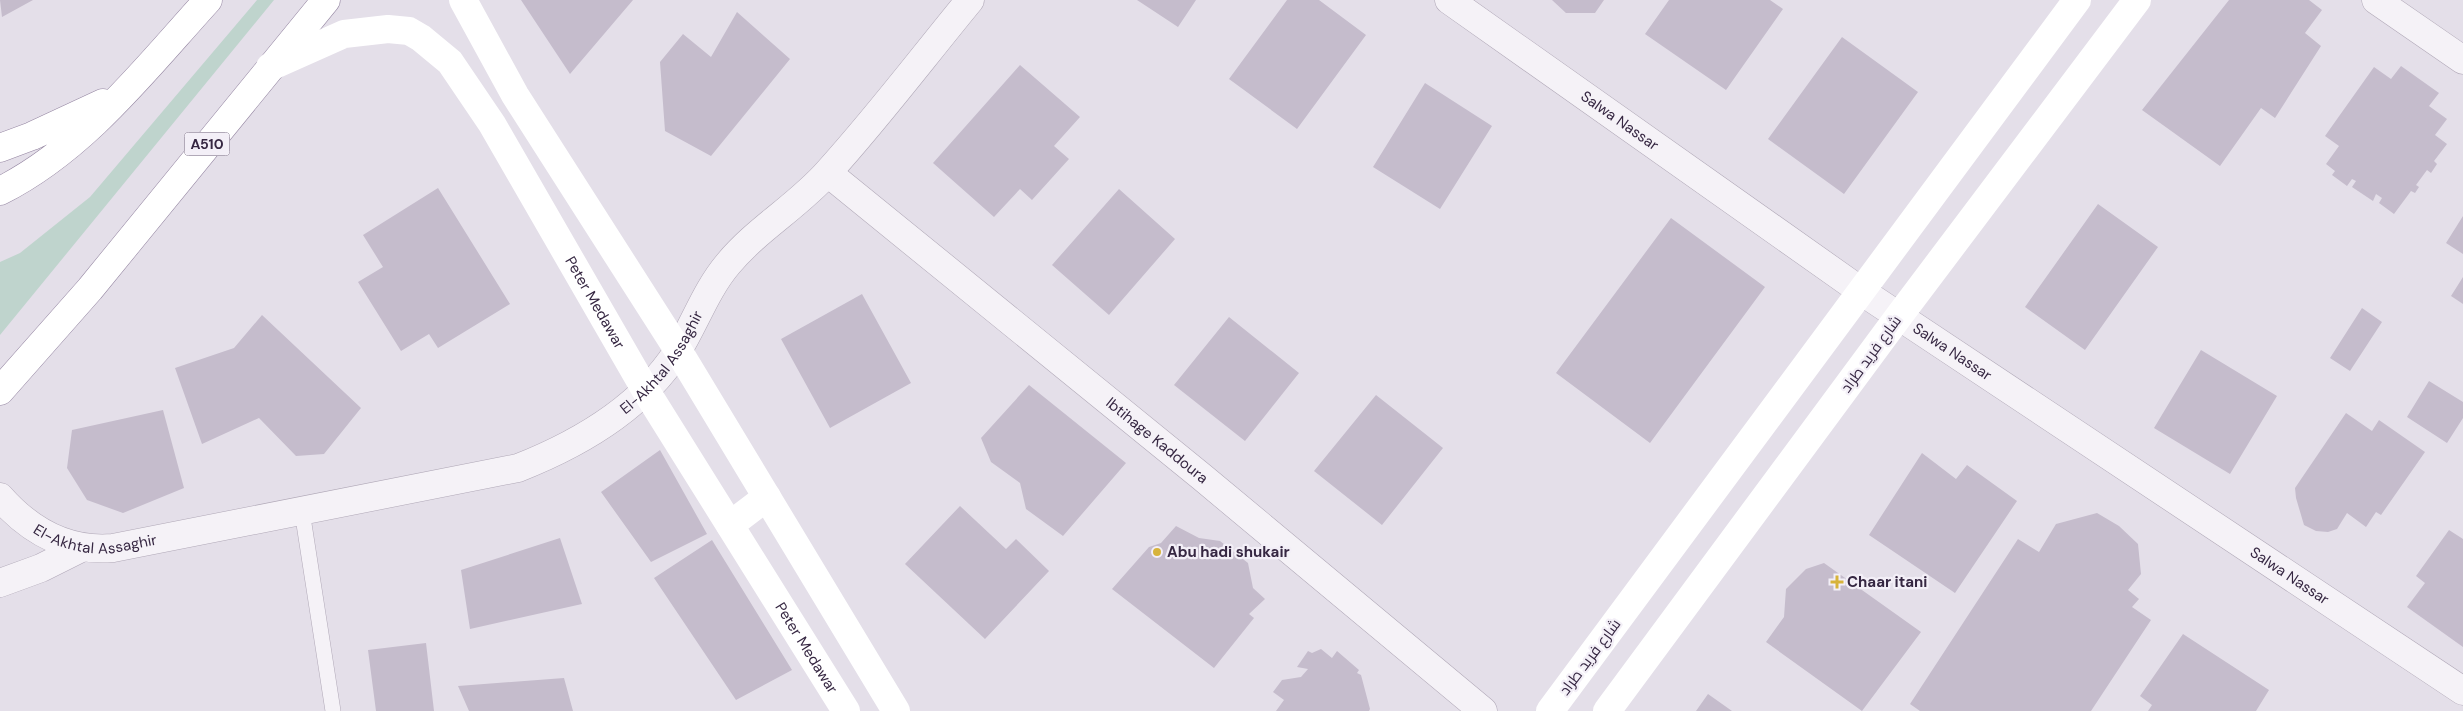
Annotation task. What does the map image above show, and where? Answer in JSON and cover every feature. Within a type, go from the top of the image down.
[{"type":"main road","points":[[0,191],[30,174],[85,130],[120,96],[208,0]]},
{"type":"main road","name":"A510","points":[[0,391],[90,289],[326,0]]},
{"type":"main road","points":[[463,0],[515,94],[678,350],[896,711]]},
{"type":"main road","name":"شارع فريد طراد","points":[[1550,711],[2077,0]]},
{"type":"main road","name":"شارع فريد طراد","points":[[1608,711],[1899,316],[2137,0]]},
{"type":"main road","name":"Peter Medawar","points":[[270,67],[344,34],[366,30],[409,31],[440,52],[450,62],[492,124],[646,391],[846,711]]},
{"type":"main road","points":[[0,148],[32,136],[120,96]]},
{"type":"main road","points":[[730,525],[766,497]]},
{"type":"street","name":"El-Akhtal Assaghir","points":[[0,497],[13,511],[42,533],[56,540],[92,550],[113,548],[518,468],[578,440],[624,409],[646,391],[678,350],[711,288],[728,264],[753,239],[828,173],[970,0]]},
{"type":"street","name":"Salwa Nassar","points":[[1449,0],[1861,291],[2463,691]]},
{"type":"street","points":[[2376,0],[2463,60]]},
{"type":"street","name":"Ibtihage Kaddoura","points":[[828,173],[1210,483],[1483,711]]},
{"type":"street","points":[[0,583],[41,568],[81,548]]},
{"type":"lane","points":[[302,511],[333,711]]},
{"type":"green space","points":[[257,0],[274,0],[0,335],[0,262],[20,253],[90,197]]},
{"type":"building","points":[[0,0],[33,0],[2,17]]},
{"type":"building","points":[[521,0],[633,0],[570,74]]},
{"type":"building","points":[[1137,0],[1196,0],[1178,27]]},
{"type":"building","points":[[1287,0],[1319,0],[1366,35],[1297,129],[1229,79]]},
{"type":"building","points":[[1552,0],[1604,0],[1595,13],[1566,13]]},
{"type":"building","points":[[1669,0],[1770,0],[1783,9],[1726,90],[1645,34]]},
{"type":"building","points":[[2229,0],[2309,0],[2322,10],[2305,33],[2321,46],[2275,118],[2261,108],[2220,166],[2142,110]]},
{"type":"building","points":[[737,12],[790,59],[711,156],[665,131],[660,62],[683,34],[711,57]]},
{"type":"building","points":[[1842,37],[1918,92],[1844,194],[1768,139]]},
{"type":"building","points":[[1020,65],[1080,117],[1054,146],[1069,159],[1032,200],[1020,189],[994,217],[933,163]]},
{"type":"building","points":[[2401,66],[2439,93],[2429,106],[2447,119],[2435,135],[2447,144],[2434,161],[2437,164],[2431,173],[2427,170],[2416,185],[2419,187],[2415,193],[2411,191],[2394,214],[2379,203],[2382,198],[2376,194],[2373,201],[2352,187],[2356,181],[2352,179],[2347,186],[2332,175],[2335,171],[2326,164],[2339,146],[2325,136],[2374,67],[2391,79]]},
{"type":"building","points":[[1425,83],[1492,126],[1440,209],[1373,167]]},
{"type":"building","points":[[438,188],[510,304],[438,348],[429,334],[401,351],[358,282],[383,267],[363,235]]},
{"type":"building","points":[[1119,189],[1175,239],[1109,315],[1052,265]]},
{"type":"building","points":[[2098,204],[2158,247],[2085,350],[2025,307]]},
{"type":"building","points":[[2463,216],[2463,254],[2446,243]]},
{"type":"building","points":[[1671,218],[1765,287],[1650,443],[1556,373]]},
{"type":"building","points":[[2463,277],[2463,304],[2451,296]]},
{"type":"building","points":[[862,294],[911,383],[830,428],[781,339]]},
{"type":"building","points":[[2362,308],[2382,322],[2350,371],[2330,358]]},
{"type":"building","points":[[262,315],[361,408],[324,454],[296,456],[259,418],[202,444],[175,368],[234,348]]},
{"type":"building","points":[[1229,317],[1299,373],[1245,441],[1174,385]]},
{"type":"building","points":[[2201,350],[2277,396],[2230,474],[2154,428]]},
{"type":"building","points":[[2429,381],[2463,402],[2463,418],[2447,443],[2407,417]]},
{"type":"building","points":[[1029,385],[1126,463],[1063,536],[1026,509],[1020,483],[991,462],[981,438]]},
{"type":"building","points":[[1376,395],[1443,448],[1382,525],[1314,471]]},
{"type":"building","points":[[163,410],[184,488],[123,513],[87,500],[67,468],[72,430]]},
{"type":"building","points":[[2346,413],[2372,431],[2379,420],[2425,452],[2381,515],[2376,512],[2366,527],[2347,513],[2337,529],[2328,532],[2316,531],[2304,525],[2295,488]]},
{"type":"building","points":[[660,450],[707,534],[651,562],[601,492]]},
{"type":"building","points":[[1922,453],[1956,479],[1967,465],[2017,501],[1955,593],[1869,535]]},
{"type":"building","points":[[960,506],[1006,549],[1016,539],[1049,571],[985,639],[905,564]]},
{"type":"building","points":[[2097,513],[2119,526],[2138,544],[2141,574],[2128,590],[2139,599],[2132,607],[2151,620],[2091,711],[1920,711],[1910,704],[2018,539],[2039,552],[2056,524]]},
{"type":"building","points":[[1176,526],[1199,538],[1220,541],[1248,563],[1253,588],[1265,599],[1249,614],[1254,618],[1214,668],[1112,589],[1149,547],[1161,543]]},
{"type":"building","points":[[2449,530],[2463,539],[2463,647],[2407,607],[2425,583],[2416,576]]},
{"type":"building","points":[[560,538],[582,604],[470,629],[461,570]]},
{"type":"building","points":[[712,540],[792,670],[736,700],[654,578]]},
{"type":"building","points":[[1824,563],[1921,632],[1862,711],[1766,642],[1784,617],[1786,589],[1806,569]]},
{"type":"building","points":[[2183,634],[2269,690],[2256,711],[2148,711],[2152,705],[2140,696]]},
{"type":"building","points":[[426,643],[434,711],[376,711],[368,650]]},
{"type":"building","points":[[1321,649],[1332,658],[1337,651],[1359,670],[1357,673],[1361,675],[1369,711],[1276,711],[1284,700],[1273,692],[1282,680],[1301,677],[1308,669],[1297,667],[1308,651],[1312,653]]},
{"type":"building","points":[[564,678],[573,711],[469,711],[458,686]]},
{"type":"building","points":[[1708,694],[1732,711],[1696,711]]},
{"type":"place","name":"Abu hadi shukair","points":[[1157,552]]},
{"type":"place","name":"Chaar itani","points":[[1837,582]]}]
